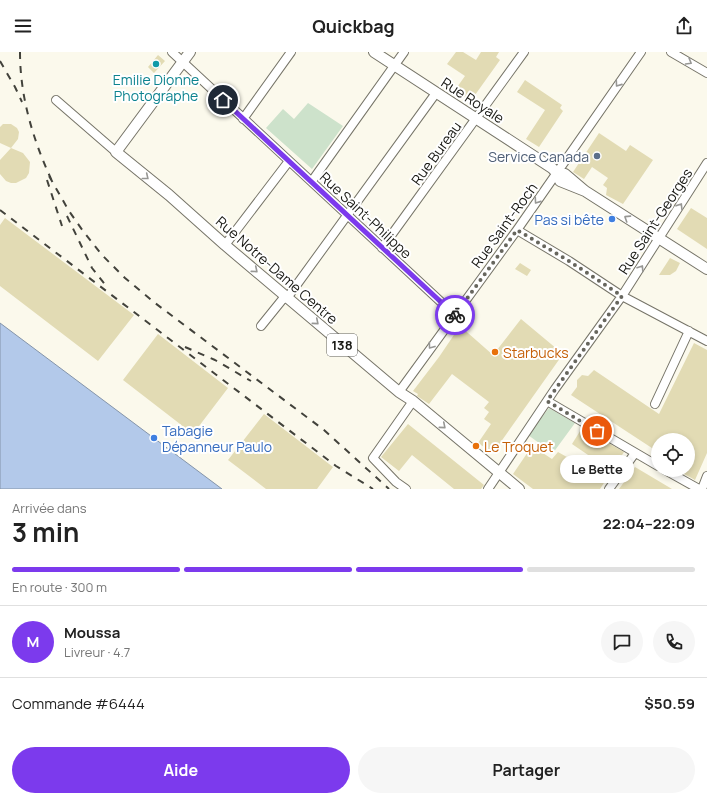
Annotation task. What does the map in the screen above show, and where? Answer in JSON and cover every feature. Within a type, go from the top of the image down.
[{"type":"main road","points":[[116,152],[190,52]]},
{"type":"main road","name":"Rue Royale","points":[[374,52],[557,173],[567,175],[585,191],[707,269]]},
{"type":"main road","name":"Rue Notre-Dame Centre","points":[[116,152],[169,195],[225,245],[399,392],[413,401],[519,489]]},
{"type":"street","name":"Rue Saint-Philippe","points":[[172,52],[455,315]]},
{"type":"street","points":[[243,119],[291,52]]},
{"type":"street","points":[[312,181],[404,52]]},
{"type":"street","name":"Rue Bureau","points":[[382,248],[524,52]]},
{"type":"street","name":"Rue Saint-Roch","points":[[399,392],[517,230],[640,52]]},
{"type":"street","points":[[670,52],[707,73]]},
{"type":"street","points":[[261,326],[286,297],[347,216],[436,93]]},
{"type":"street","name":"Rue Notre-Dame Centre","points":[[56,100],[116,152]]},
{"type":"street","points":[[225,245],[288,161]]},
{"type":"street","name":"Rue Saint-Georges","points":[[488,489],[547,401],[622,296],[660,239],[707,163]]},
{"type":"street","points":[[517,230],[569,261],[622,296],[707,341]]},
{"type":"street","points":[[655,404],[689,331]]},
{"type":"street","points":[[406,489],[396,482],[373,458],[413,401]]},
{"type":"street","points":[[547,401],[651,462]]},
{"type":"street","points":[[609,489],[635,453]]},
{"type":"street","points":[[678,477],[700,489],[707,476]]},
{"type":"green space","points":[[308,103],[343,126],[312,169],[266,128],[283,109],[294,119]]},
{"type":"green space","points":[[549,408],[575,423],[553,453],[528,435]]},
{"type":"water","points":[[0,323],[222,489],[0,489]]},
{"type":"building","points":[[456,52],[463,52],[476,60],[481,52],[499,52],[496,57],[500,60],[475,95],[471,92],[466,98],[455,90],[465,76],[447,64]]},
{"type":"building","name":"Emilie Dionne Photographe","points":[[158,55],[165,61],[154,73],[148,67]]},
{"type":"building","points":[[525,80],[562,105],[560,108],[563,111],[539,147],[526,139],[545,110],[517,92]]},
{"type":"building","points":[[3,124],[11,124],[17,128],[19,132],[18,139],[11,148],[0,143],[0,127]]},
{"type":"building","points":[[599,133],[626,151],[630,145],[653,160],[623,204],[606,195],[607,188],[603,185],[608,178],[592,167],[584,179],[573,172]]},
{"type":"building","points":[[11,148],[23,153],[30,162],[29,173],[26,178],[16,183],[6,181],[0,174],[0,160]]},
{"type":"building","points":[[691,208],[707,218],[707,249],[677,229]]},
{"type":"building","points":[[5,218],[134,315],[98,361],[0,286],[0,225]]},
{"type":"building","points":[[670,258],[680,263],[676,271],[670,275],[659,275]]},
{"type":"building","points":[[520,263],[531,270],[527,276],[515,269]]},
{"type":"building","points":[[521,319],[563,354],[493,453],[478,443],[491,424],[484,419],[489,412],[484,408],[489,402],[452,374],[429,404],[417,396],[418,394],[413,391],[460,326],[493,355]]},
{"type":"building","points":[[158,334],[228,388],[193,434],[123,380]]},
{"type":"building","points":[[694,343],[707,350],[707,453],[695,480],[690,477],[695,477],[695,433],[651,433],[651,447],[571,395],[577,387],[577,380],[582,375],[588,376],[594,370],[659,414]]},
{"type":"building","points":[[264,414],[333,467],[317,489],[266,489],[228,460]]},
{"type":"building","points":[[408,424],[484,485],[481,489],[454,489],[412,455],[399,471],[381,457]]},
{"type":"building","points":[[582,428],[624,452],[600,489],[533,489],[513,474],[532,446],[552,459],[558,452],[588,469],[594,459],[572,444]]},
{"type":"building","points":[[635,467],[672,489],[619,489]]},
{"type":"railway","points":[[20,52],[22,85],[25,102],[39,150],[52,181]]},
{"type":"railway","points":[[0,61],[22,102]]},
{"type":"railway","points":[[49,176],[69,211],[83,231],[102,255],[125,278],[155,303],[324,430],[389,489]]},
{"type":"railway","points":[[47,180],[62,226]]},
{"type":"railway","points":[[0,210],[336,466],[373,489]]},
{"type":"railway","points":[[67,216],[92,268],[107,287]]},
{"type":"railway","points":[[185,347],[215,360],[251,381]]},
{"type":"way so far","points":[[455,315],[517,230],[569,261],[622,296],[547,401],[597,431]]},
{"type":"place","name":"Emilie Dionne Photographe","points":[[156,64]]},
{"type":"place","name":"Service Canada","points":[[597,156]]},
{"type":"place","name":"Pas si bête","points":[[612,219]]},
{"type":"place","name":"Starbucks","points":[[495,352]]},
{"type":"place","name":"Le Bette","points":[[597,431]]},
{"type":"place","name":"Tabagie Dépanneur Paulo","points":[[154,438]]},
{"type":"place","name":"Le Troquet","points":[[476,446]]},
{"type":"route","points":[[223,100],[455,315]]}]
